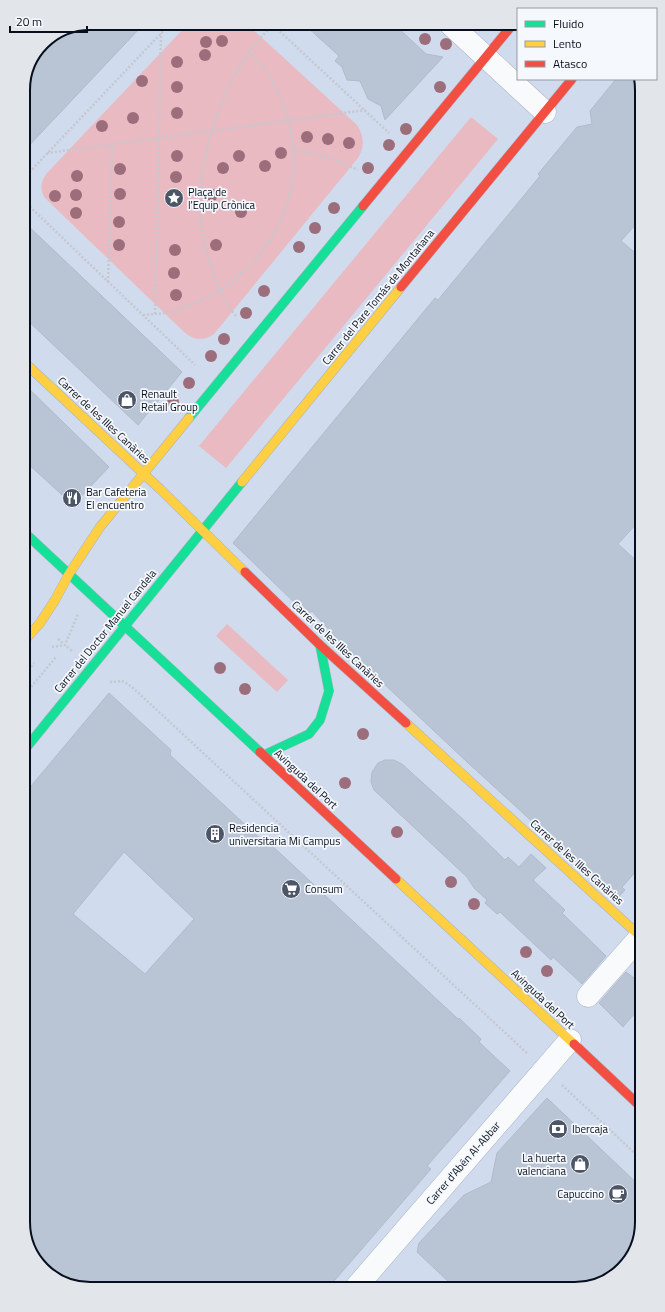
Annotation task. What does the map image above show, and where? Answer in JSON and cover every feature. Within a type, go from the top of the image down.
[{"type":"main road","points":[[30,635],[47,612],[69,574],[100,527],[508,30]]},
{"type":"main road","name":"Carrer del Pare Tomás de Montañana","points":[[202,530],[571,80]]},
{"type":"main road","name":"Carrer de les Illes Canàries","points":[[30,368],[202,530],[320,645],[635,931]]},
{"type":"main road","name":"Carrer del Doctor Manuel Candela","points":[[30,743],[202,530]]},
{"type":"main road","name":"Avinguda del Port","points":[[30,538],[635,1100]]},
{"type":"main road","points":[[264,755],[309,734],[320,720],[329,691],[320,645]]},
{"type":"street","points":[[456,30],[545,112]]},
{"type":"street","points":[[588,996],[635,943]]},
{"type":"street","name":"Carrer d'Abén Al-Abbar","points":[[360,1282],[570,1040]]},
{"type":"path","points":[[30,171],[164,30]]},
{"type":"path","points":[[236,316],[228,306],[213,275],[206,250],[201,221],[200,194],[212,131],[226,95],[235,74],[249,52],[269,30]]},
{"type":"path","points":[[277,30],[389,133]]},
{"type":"path","points":[[155,314],[161,33]]},
{"type":"path","points":[[143,315],[175,311],[221,290],[234,281],[254,262],[273,236],[280,222],[289,195],[294,166],[293,149],[288,121],[280,98],[269,76],[249,52]]},
{"type":"path","points":[[47,153],[365,110]]},
{"type":"path","points":[[108,282],[112,145]]},
{"type":"path","points":[[293,149],[333,159],[358,170]]},
{"type":"path","points":[[30,207],[195,365]]},
{"type":"path","points":[[57,638],[74,653]]},
{"type":"path","points":[[30,688],[56,657]]},
{"type":"path","points":[[107,682],[120,680],[126,682],[133,688],[529,1055]]},
{"type":"path","points":[[559,1083],[635,1154]]},
{"type":"shaded area","name":"Plaça de l'Equip Crònica","points":[[182,30],[253,30],[357,125],[363,141],[362,149],[358,158],[214,334],[203,339],[192,337],[184,332],[45,198],[41,188],[43,179]]},
{"type":"shaded area","points":[[471,117],[498,139],[226,468],[199,446]]},
{"type":"shaded area","points":[[227,624],[288,680],[277,692],[216,636]]},
{"type":"building","points":[[138,30],[30,145],[30,87],[32,75],[40,57],[48,48],[57,40],[79,31]]},
{"type":"building","points":[[310,30],[400,30],[426,54],[443,57],[385,120],[381,106],[368,99],[360,81],[347,80],[342,67],[335,61],[339,56]]},
{"type":"building","points":[[615,80],[634,80],[635,225],[621,241],[635,253],[635,525],[618,544],[635,559],[635,873],[622,887],[625,890],[617,899],[466,761],[346,648],[312,611],[309,614],[300,606],[299,607],[233,543],[435,298],[438,300],[540,176],[538,174],[577,127],[592,124],[590,111]]},
{"type":"building","points":[[30,228],[182,372],[138,425],[30,323]]},
{"type":"building","points":[[30,390],[109,467],[73,505],[30,466]]},
{"type":"building","points":[[109,693],[171,750],[170,755],[265,843],[267,841],[458,1019],[459,1018],[481,1039],[479,1042],[510,1071],[427,1166],[431,1169],[333,1282],[87,1282],[71,1279],[60,1274],[48,1264],[38,1252],[31,1233],[30,1222],[30,787]],"holes":[[[124,852],[194,919],[145,974],[73,914]]]},
{"type":"building","points":[[385,760],[394,760],[402,764],[465,821],[505,860],[508,857],[519,867],[531,854],[546,868],[533,880],[565,910],[562,913],[606,956],[582,984],[553,957],[551,960],[500,912],[497,914],[485,903],[487,900],[474,888],[467,877],[374,790],[371,782],[372,772],[378,763]]},
{"type":"building","points":[[626,972],[635,979],[635,1013],[623,1027],[599,1003]]},
{"type":"building","points":[[547,1098],[635,1181],[635,1222],[633,1237],[625,1255],[620,1261],[605,1274],[586,1281],[449,1282],[417,1252],[419,1243],[464,1195],[491,1182],[497,1153]]},
{"type":"traffic: fast","points":[[189,418],[363,206]]},
{"type":"traffic: fast","points":[[30,743],[242,482]]},
{"type":"traffic: fast","points":[[30,538],[260,752]]},
{"type":"traffic: fast","points":[[264,755],[309,734],[320,720],[329,691],[320,645]]},
{"type":"traffic: slow","points":[[242,482],[401,287]]},
{"type":"traffic: slow","points":[[30,368],[160,489],[245,572]]},
{"type":"traffic: slow","points":[[30,634],[40,623],[55,600],[69,574],[100,527],[189,418]]},
{"type":"traffic: slow","points":[[406,723],[635,932]]},
{"type":"traffic: slow","points":[[396,879],[574,1044]]},
{"type":"traffic: jam","points":[[363,206],[508,30]]},
{"type":"traffic: jam","points":[[401,287],[571,80]]},
{"type":"traffic: jam","points":[[245,572],[320,645],[406,723]]},
{"type":"traffic: jam","points":[[260,752],[396,879]]},
{"type":"traffic: jam","points":[[574,1044],[635,1101]]},
{"type":"place","name":"Plaça de l'Equip Crònica","points":[[174,198]]},
{"type":"place","name":"Renault Retail Group","points":[[127,400]]},
{"type":"place","name":"Bar Cafeteria El encuentro","points":[[72,498]]},
{"type":"place","name":"Residencia universitaria Mi Campus","points":[[215,834]]},
{"type":"place","name":"Consum","points":[[291,889]]},
{"type":"place","name":"Ibercaja","points":[[558,1129]]},
{"type":"place","name":"La huerta valenciana","points":[[580,1164]]},
{"type":"place","name":"Capuccino","points":[[618,1194]]}]
